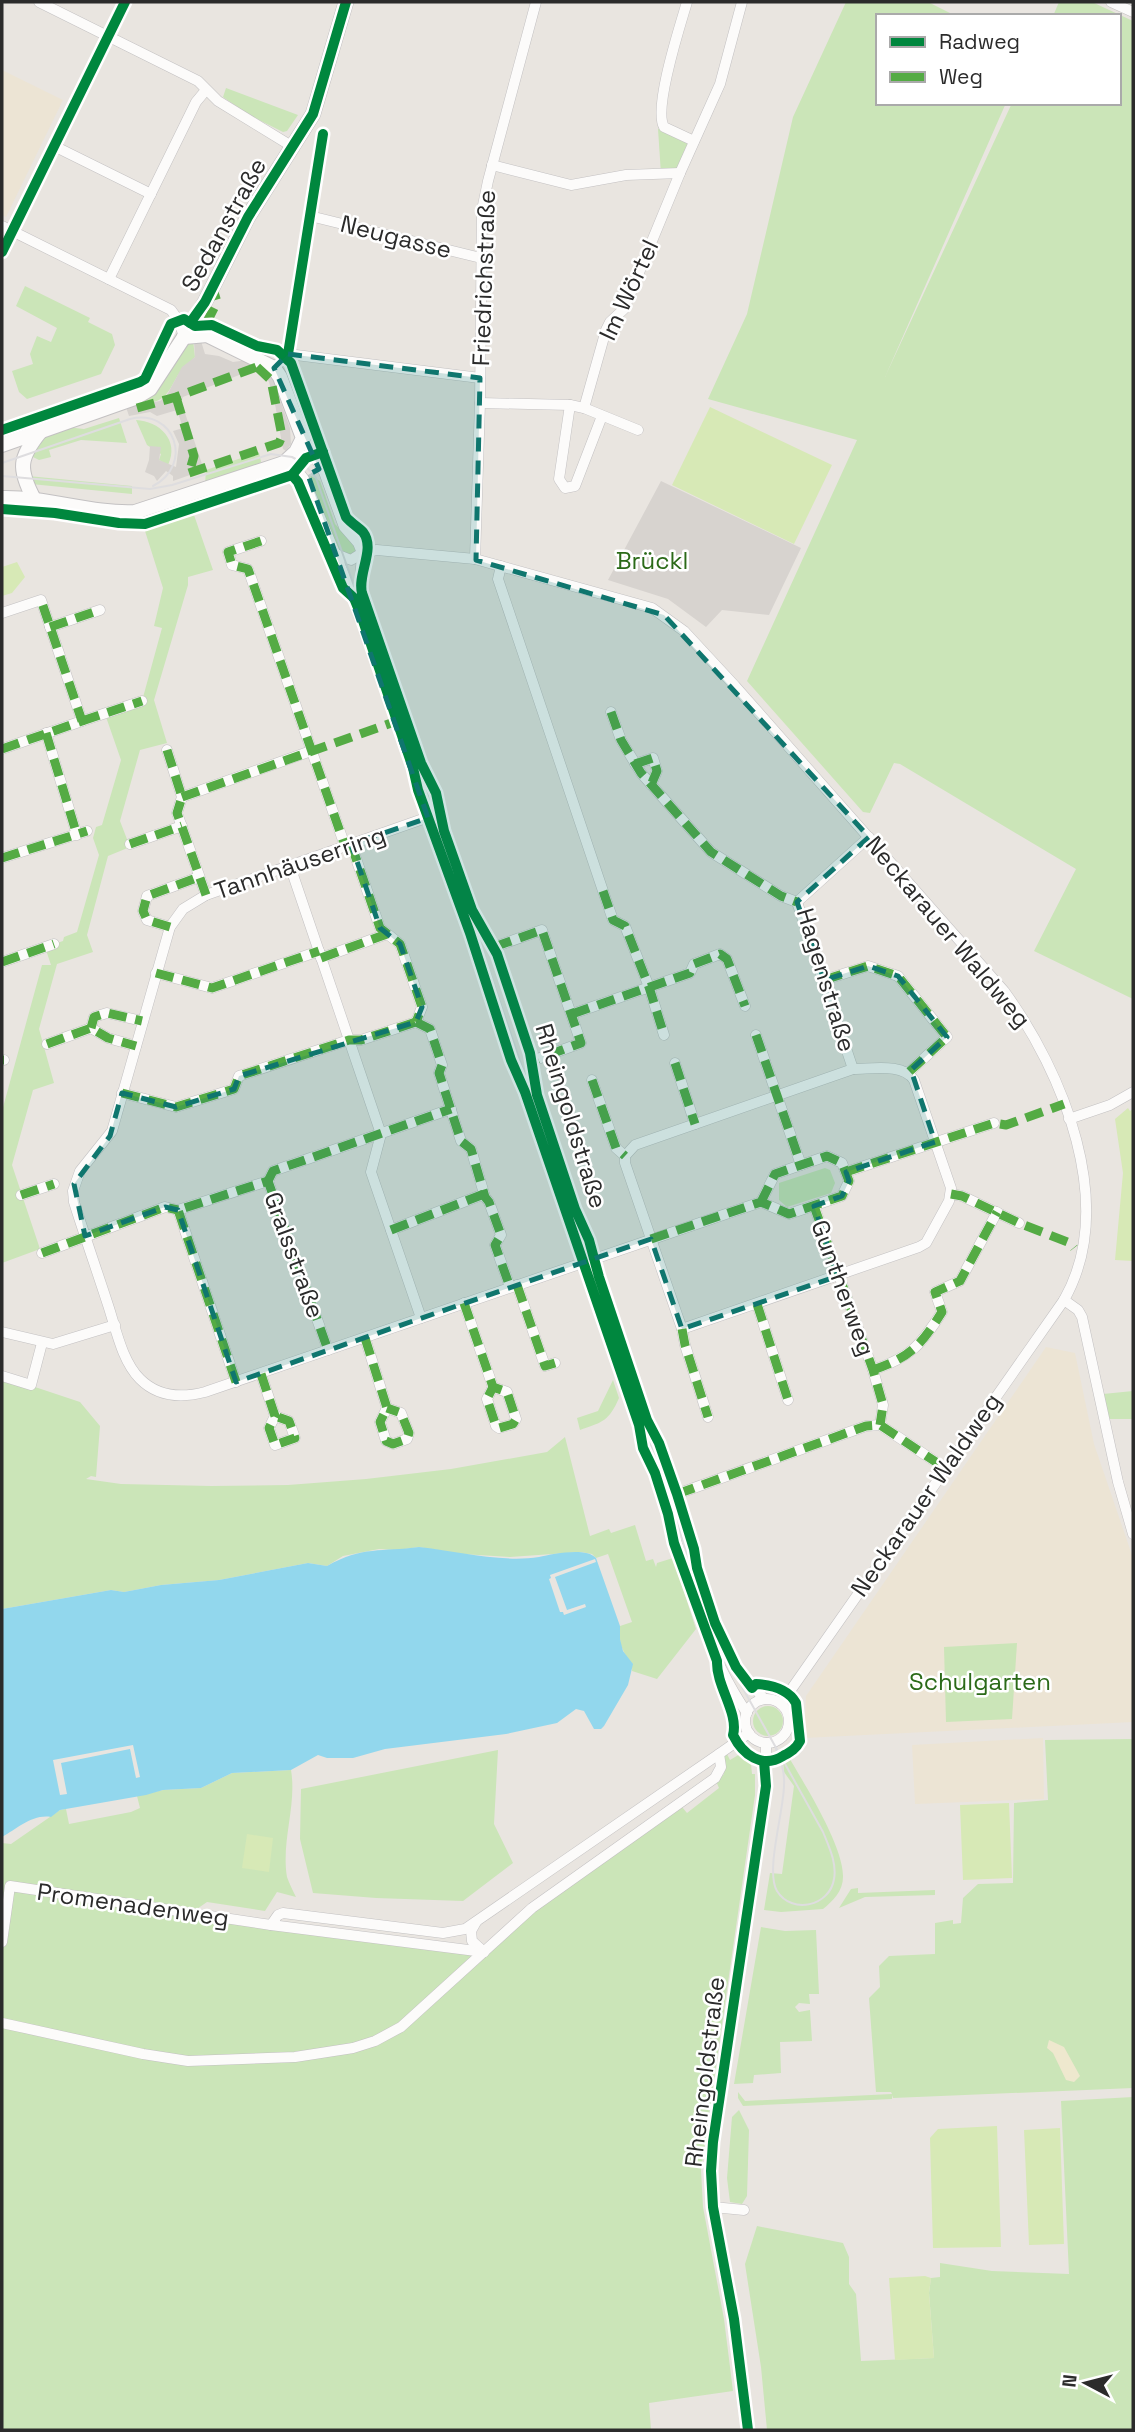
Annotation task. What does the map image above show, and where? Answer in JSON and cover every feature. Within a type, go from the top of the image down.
[{"type":"street","points":[[39,2],[198,81],[218,101],[293,146],[315,110],[346,2]]},
{"type":"street","points":[[2,252],[7,229],[54,146],[125,2]]},
{"type":"street","name":"Friedrichstraße","points":[[475,559],[482,209],[536,2]]},
{"type":"street","points":[[687,2],[660,114],[664,127],[694,141]]},
{"type":"street","name":"Im Wörtel","points":[[584,408],[606,330],[610,322],[624,309],[720,84],[742,2]]},
{"type":"street","points":[[1111,2],[1133,12]]},
{"type":"street","points":[[109,279],[196,102],[206,90]]},
{"type":"street","points":[[54,146],[151,194]]},
{"type":"street","name":"Sedanstraße","points":[[2,445],[144,394],[152,386],[202,307],[248,217],[293,146]]},
{"type":"street","points":[[492,165],[571,185],[626,175],[680,173]]},
{"type":"street","points":[[274,368],[288,354],[317,166]]},
{"type":"street","name":"Neugasse","points":[[310,216],[481,258]]},
{"type":"street","points":[[7,229],[171,310],[179,321],[184,337],[207,335],[274,368],[303,438],[327,480],[344,527],[358,543],[362,553],[351,561],[334,553]]},
{"type":"street","points":[[202,307],[202,325],[207,335]]},
{"type":"street","points":[[288,354],[480,378]]},
{"type":"street","points":[[480,404],[570,405],[638,430]]},
{"type":"street","points":[[570,405],[559,478],[565,488],[575,486],[602,416]]},
{"type":"street","points":[[34,499],[23,477],[23,464],[28,447],[41,430]]},
{"type":"street","points":[[2,498],[34,499],[118,512],[135,512],[284,463],[296,452],[303,438]]},
{"type":"street","points":[[284,463],[297,470],[304,478],[312,473],[327,480]]},
{"type":"street","name":"Rheingoldstraße","points":[[304,478],[358,606],[511,1060],[526,1092],[639,1425],[643,1448],[657,1479],[674,1543],[707,1637],[726,1680],[747,1713],[745,1723],[749,1733]]},
{"type":"street","points":[[261,541],[228,552],[232,565],[248,569],[312,751],[380,928],[400,944],[422,1007],[416,1022]]},
{"type":"street","name":"Neckarauer Waldweg","points":[[362,553],[371,550],[393,551],[475,559],[652,608],[684,631],[1004,991],[1025,1021],[1046,1060],[1069,1119],[1083,1173],[1086,1210],[1082,1257],[1076,1278],[1064,1300],[781,1704]]},
{"type":"street","name":"Rheingoldstraße","points":[[362,553],[362,593],[421,763],[436,793],[472,910],[494,947],[532,1061],[537,1095],[647,1420],[659,1443],[677,1494],[715,1623],[736,1667],[764,1699]]},
{"type":"street","points":[[501,566],[498,579],[613,920],[625,926],[664,1035]]},
{"type":"street","points":[[2,613],[41,600],[82,721]]},
{"type":"street","points":[[50,627],[100,610]]},
{"type":"street","points":[[2,749],[142,701]]},
{"type":"street","points":[[611,712],[621,740],[635,764],[710,852],[781,896],[797,902]]},
{"type":"street","points":[[2,859],[82,833],[46,733]]},
{"type":"street","points":[[167,750],[182,797],[177,813],[206,895]]},
{"type":"street","points":[[182,797],[312,751]]},
{"type":"street","points":[[635,764],[653,758],[657,771],[651,785]]},
{"type":"street","name":"Tannhäuserring","points":[[440,813],[206,895],[183,909],[170,927],[110,1136],[80,1171],[74,1184],[73,1198],[133,1371],[145,1384],[163,1393],[187,1396],[261,1374],[761,1202]]},
{"type":"street","points":[[130,844],[182,826]]},
{"type":"street","name":"Hagenstraße","points":[[853,1069],[797,902],[869,837]]},
{"type":"street","points":[[290,866],[380,1134],[371,1172],[421,1318]]},
{"type":"street","name":"Tannhäuserring","points":[[170,927],[148,920],[143,911],[147,895],[199,877]]},
{"type":"street","points":[[494,947],[542,930],[572,1014],[581,1043],[532,1061]]},
{"type":"street","points":[[156,973],[212,988],[387,934]]},
{"type":"street","points":[[2,962],[54,944]]},
{"type":"street","points":[[572,1014],[690,973],[694,964],[720,954],[727,959],[745,1006]]},
{"type":"street","points":[[824,980],[868,966],[898,976],[947,1037],[909,1072]]},
{"type":"street","points":[[91,1028],[94,1017],[107,1013],[142,1021]]},
{"type":"street","points":[[122,1093],[176,1107],[234,1088],[239,1076],[349,1041],[361,1040],[416,1022],[430,1029],[442,1065],[439,1073],[461,1141],[471,1149],[500,1235],[495,1245],[545,1366],[555,1363]]},
{"type":"street","points":[[47,1044],[91,1028]]},
{"type":"street","points":[[91,1028],[108,1038],[135,1046]]},
{"type":"street","points":[[756,1035],[801,1165]]},
{"type":"street","points":[[675,1063],[695,1124]]},
{"type":"street","points":[[682,1329],[838,1276],[926,1242],[951,1194],[914,1080],[909,1072],[900,1069],[853,1069],[635,1145],[625,1156],[625,1163],[682,1329],[708,1417]]},
{"type":"street","points":[[592,1080],[616,1148],[625,1156]]},
{"type":"street","points":[[1069,1119],[1110,1105],[1133,1092]]},
{"type":"street","points":[[268,1181],[273,1171],[451,1109]]},
{"type":"street","points":[[846,1172],[994,1123]]},
{"type":"street","points":[[827,1156],[842,1163],[849,1181],[842,1196],[789,1214],[761,1202],[775,1174],[801,1165],[827,1156]]},
{"type":"street","name":"Gralsstraße","points":[[178,1210],[268,1181],[328,1350]]},
{"type":"street","points":[[21,1195],[54,1184]]},
{"type":"street","points":[[391,1230],[484,1194]]},
{"type":"street","points":[[951,1194],[962,1196],[1018,1223]]},
{"type":"street","name":"Guntherweg","points":[[814,1206],[873,1370],[883,1405],[880,1424]]},
{"type":"street","points":[[43,1253],[165,1207],[178,1210],[236,1382]]},
{"type":"street","name":"Guntherweg","points":[[873,1370],[899,1361],[924,1340],[942,1312],[935,1292],[960,1281],[997,1212]]},
{"type":"street","points":[[1064,1300],[1078,1310],[1082,1317],[1118,1482],[1133,1534]]},
{"type":"street","points":[[464,1303],[493,1387]]},
{"type":"street","points":[[757,1304],[788,1400]]},
{"type":"street","points":[[2,1332],[42,1343],[60,1344],[115,1325]]},
{"type":"street","points":[[365,1338],[387,1408]]},
{"type":"street","points":[[2,1376],[31,1384],[42,1343]]},
{"type":"street","points":[[261,1374],[275,1416]]},
{"type":"street","points":[[677,1494],[866,1426],[880,1424],[945,1468]]},
{"type":"street","points":[[2,2023],[143,2054],[188,2061],[254,2060],[314,2054],[364,2044],[401,2027],[532,1908],[715,1778],[721,1767],[719,1754],[749,1733],[756,1740],[766,1743],[780,1740],[788,1728],[788,1712],[773,1700],[764,1699],[755,1703],[747,1713]]},
{"type":"street","name":"Rheingoldstraße","points":[[748,2430],[734,2319],[713,2207],[711,2171],[713,2142],[766,1786],[766,1743]]},
{"type":"street","name":"Promenadenweg","points":[[271,1925],[278,1914],[284,1913],[443,1933],[456,1932],[476,1922],[719,1754]]},
{"type":"street","points":[[644,1804],[652,1823]]},
{"type":"street","name":"Promenadenweg","points":[[2,1942],[10,1886],[271,1925],[484,1952]]},
{"type":"street","points":[[476,1922],[471,1937],[475,1945],[484,1952]]},
{"type":"street","points":[[713,2207],[744,2210]]},
{"type":"highlighted area","points":[[288,354],[480,378],[476,560],[664,615],[869,837],[797,902],[824,980],[868,966],[898,976],[947,1037],[911,1070],[935,1142],[846,1172],[849,1181],[842,1196],[814,1206],[838,1276],[682,1329],[651,1239],[236,1382],[178,1210],[165,1207],[85,1236],[74,1184],[110,1136],[122,1093],[176,1107],[234,1089],[239,1076],[416,1022],[422,1007],[400,944],[380,928],[351,844],[428,818],[308,475],[319,469],[274,368]]},
{"type":"shaded area","points":[[2,70],[63,100],[6,217],[2,215]]},
{"type":"shaded area","points":[[194,341],[201,341],[205,354],[233,362],[248,360],[267,370],[278,387],[276,389],[290,428],[291,444],[286,451],[283,449],[269,382],[264,374],[252,370],[183,397],[181,401],[204,470],[173,481],[173,476],[166,471],[157,481],[154,476],[145,472],[150,446],[161,447],[159,460],[176,467],[179,444],[173,431],[183,428],[177,410],[157,416],[150,412],[129,416],[126,407],[160,401],[167,395],[182,367],[195,357]]},
{"type":"shaded area","points":[[661,481],[801,548],[769,615],[722,610],[706,627],[668,599],[608,580]]},
{"type":"shaded area","points":[[1046,1347],[1075,1353],[1094,1444],[1133,1558],[1133,1722],[804,1738],[806,1696]]},
{"type":"shaded area","points":[[1043,1738],[1044,1799],[915,1804],[912,1745]]},
{"type":"green space","points":[[846,2],[928,2],[952,14],[876,14],[876,105],[1005,105],[885,377],[1011,105],[1121,105],[1121,15],[1133,21],[1133,999],[1034,951],[1076,869],[900,764],[894,763],[870,813],[863,812],[747,681],[857,440],[708,399],[747,314],[793,117]]},
{"type":"green space","points":[[1059,2],[1092,2],[1118,14],[1054,14]]},
{"type":"green space","points":[[226,88],[298,115],[287,131],[283,132],[249,115],[223,97]]},
{"type":"green space","points":[[658,129],[694,141],[680,173],[661,174]]},
{"type":"green space","points":[[25,286],[90,318],[88,322],[112,334],[115,345],[101,374],[27,399],[19,392],[12,371],[33,364],[30,354],[37,336],[51,342],[57,328],[16,306]]},
{"type":"green space","points":[[193,340],[195,357],[180,372],[166,395],[157,401],[144,403],[186,344]]},
{"type":"green space","points":[[710,407],[832,465],[794,544],[672,485]]},
{"type":"green space","points":[[119,418],[127,443],[81,440],[49,450],[51,457],[39,460],[33,457],[32,450],[41,436],[66,427],[84,429]]},
{"type":"green space","points":[[136,420],[152,424],[165,434],[171,448],[168,465],[159,460],[161,454],[147,445]]},
{"type":"green space","points":[[259,452],[259,465],[205,484],[206,470]]},
{"type":"green space","points":[[28,476],[132,486],[132,494],[31,484]]},
{"type":"green space","points":[[311,476],[320,481],[335,524],[355,545],[356,552],[353,555],[342,553],[339,549],[309,481]]},
{"type":"green space","points":[[194,515],[213,570],[188,577],[188,585],[154,700],[167,743],[140,750],[120,821],[130,847],[108,856],[87,935],[93,952],[57,964],[39,1029],[54,1083],[33,1090],[12,1165],[40,1249],[2,1263],[2,1111],[42,965],[51,965],[45,947],[63,941],[64,937],[77,932],[99,855],[93,838],[96,827],[102,825],[121,760],[105,714],[142,701],[162,628],[154,626],[163,588],[145,531]]},
{"type":"green space","points":[[17,562],[25,577],[12,593],[2,596],[2,567]]},
{"type":"green space","points":[[1128,1108],[1130,1111],[1133,1109],[1133,1261],[1115,1260],[1123,1173],[1115,1119]]},
{"type":"green space","points":[[825,1168],[830,1170],[835,1183],[831,1193],[787,1207],[779,1200],[779,1183]]},
{"type":"green space","points":[[2,1376],[80,1402],[100,1426],[96,1477],[86,1479],[121,1484],[288,1485],[366,1479],[451,1469],[547,1452],[565,1437],[590,1536],[609,1529],[611,1533],[635,1525],[646,1561],[653,1559],[656,1567],[657,1563],[673,1558],[696,1629],[657,1679],[632,1671],[631,1662],[622,1647],[620,1626],[632,1622],[608,1554],[596,1558],[592,1554],[581,1552],[510,1557],[462,1554],[419,1547],[379,1549],[343,1556],[327,1566],[308,1563],[219,1580],[161,1585],[124,1592],[111,1590],[2,1609]]},
{"type":"green space","points":[[613,1380],[619,1398],[612,1412],[600,1422],[580,1430],[577,1418],[598,1411]]},
{"type":"green space","points":[[1133,1391],[1133,1419],[1108,1419],[1103,1394]]},
{"type":"green space","name":"Schulgarten","points":[[1017,1643],[1012,1719],[946,1722],[944,1647]]},
{"type":"green space","points":[[768,1706],[779,1710],[783,1721],[779,1732],[768,1736],[757,1732],[753,1721],[757,1710]]},
{"type":"green space","points":[[1133,1739],[1133,2088],[893,2098],[892,2095],[892,2099],[743,2106],[738,2092],[745,2101],[892,2094],[876,2092],[869,1998],[880,1987],[879,1966],[889,1956],[935,1954],[935,1923],[953,1920],[953,1924],[961,1923],[963,1898],[978,1884],[1013,1883],[1014,1803],[1048,1800],[1045,1740]]},
{"type":"green space","points":[[498,1750],[494,1824],[513,1863],[463,1901],[313,1893],[300,1839],[301,1789]]},
{"type":"green space","points":[[727,1754],[730,1760],[740,1754],[751,1764],[752,1774],[755,1774],[755,1795],[701,2170],[703,2207],[724,2319],[733,2391],[649,2403],[651,2430],[2,2430],[2,1843],[11,1844],[60,1810],[66,1809],[69,1824],[131,1812],[140,1808],[137,1796],[163,1790],[201,1788],[232,1773],[291,1770],[292,1796],[286,1864],[287,1877],[296,1897],[277,1892],[265,1911],[207,1902],[194,1911],[7,1881],[6,1887],[474,1954],[682,1807],[687,1813],[719,1788],[716,1781],[724,1774],[723,1757]]},
{"type":"green space","points":[[788,1756],[822,1815],[842,1864],[841,1887],[834,1899],[823,1909],[781,1912],[764,1910],[770,1873],[782,1874],[794,1786],[784,1772],[783,1761]]},
{"type":"green space","points":[[1009,1803],[1012,1878],[963,1880],[960,1805]]},
{"type":"green space","points":[[247,1834],[273,1838],[269,1872],[242,1868]]},
{"type":"green space","points":[[858,1888],[858,1893],[935,1890],[935,1895],[865,1897],[839,1908],[851,1889]]},
{"type":"green space","points":[[761,1927],[785,1931],[816,1930],[819,1994],[809,1994],[810,2004],[799,2003],[795,2007],[799,2012],[810,2010],[812,2041],[780,2042],[781,2073],[754,2075],[753,2083],[734,2084]]},
{"type":"green space","points":[[1133,2097],[1133,2430],[767,2430],[761,2367],[745,2264],[757,2226],[843,2243],[849,2257],[849,2284],[856,2294],[861,2361],[934,2358],[929,2293],[931,2278],[940,2277],[940,2263],[992,2271],[1069,2274],[1061,2101]]},
{"type":"green space","points":[[739,2110],[749,2130],[747,2196],[742,2204],[730,2202],[727,2178],[732,2117]]},
{"type":"green space","points":[[997,2126],[1001,2247],[933,2248],[930,2138],[938,2129]]},
{"type":"green space","points":[[1060,2128],[1064,2244],[1029,2245],[1024,2130]]},
{"type":"green space","points":[[889,2278],[931,2278],[929,2293],[934,2358],[895,2360]]},
{"type":"sand","points":[[1049,2040],[1064,2047],[1080,2076],[1074,2082],[1066,2080],[1053,2053],[1047,2048]]},
{"type":"water","points":[[419,1547],[510,1559],[577,1552],[596,1558],[620,1626],[623,1651],[633,1664],[628,1685],[604,1726],[594,1729],[584,1711],[576,1709],[557,1723],[506,1734],[385,1749],[353,1758],[327,1758],[318,1755],[291,1770],[232,1773],[201,1788],[163,1790],[60,1810],[51,1817],[31,1820],[2,1837],[2,1609],[111,1590],[124,1592],[161,1585],[219,1580],[308,1563],[327,1566],[351,1555]]},
{"type":"pier","points":[[595,1559],[596,1562],[555,1577],[567,1610],[585,1604],[586,1607],[564,1615],[560,1612],[550,1575]]},
{"type":"pier","points":[[133,1745],[140,1777],[136,1778],[130,1749],[61,1763],[67,1794],[60,1795],[53,1760]]},
{"type":"tram line","points":[[2,463],[130,419],[146,418],[158,422],[168,430],[174,440],[176,453],[166,477],[153,486]]},
{"type":"tram line","points":[[2,476],[150,489],[172,485],[271,454],[292,457],[303,463],[316,478],[485,958],[713,1629],[830,1849],[835,1873],[831,1888],[826,1896],[810,1904],[792,1903],[777,1891],[774,1882],[774,1856],[784,1780],[776,1749]]},
{"type":"marked path","points":[[206,324],[217,302],[214,292]]},
{"type":"marked path","points":[[137,408],[176,397],[259,366]]},
{"type":"marked path","points":[[189,473],[279,443],[282,436],[271,380],[257,367]]},
{"type":"marked path","points":[[176,397],[194,456],[189,473]]},
{"type":"marked path","points":[[261,541],[228,552],[232,565],[248,569],[345,846]]},
{"type":"marked path","points":[[2,749],[82,721],[41,600]]},
{"type":"marked path","points":[[50,627],[100,610]]},
{"type":"marked path","points":[[82,721],[142,701]]},
{"type":"marked path","points":[[611,712],[621,740],[641,773],[711,852],[781,896],[797,902]]},
{"type":"marked path","points":[[182,797],[397,721]]},
{"type":"marked path","points":[[46,733],[77,835]]},
{"type":"marked path","points":[[167,750],[182,797],[177,813],[206,895]]},
{"type":"marked path","points":[[635,764],[653,758],[657,771],[651,785]]},
{"type":"marked path","points":[[130,844],[182,826]]},
{"type":"marked path","points":[[2,858],[87,831]]},
{"type":"marked path","points":[[351,844],[380,928],[400,944],[422,1007],[416,1022]]},
{"type":"marked path","points":[[170,927],[147,920],[143,911],[147,896],[199,877]]},
{"type":"marked path","points":[[603,891],[613,920],[625,926],[664,1035]]},
{"type":"marked path","points":[[494,947],[542,930],[581,1043],[532,1061]]},
{"type":"marked path","points":[[321,958],[387,934]]},
{"type":"marked path","points":[[2,962],[54,944]]},
{"type":"marked path","points":[[156,973],[212,988],[319,951]]},
{"type":"marked path","points":[[572,1014],[690,973],[694,964],[720,954],[727,959],[745,1006]]},
{"type":"marked path","points":[[824,980],[868,966],[898,976],[947,1037],[909,1072]]},
{"type":"marked path","points":[[91,1028],[94,1017],[107,1013],[142,1021]]},
{"type":"marked path","points":[[416,1022],[430,1029],[442,1065],[439,1073],[461,1141],[471,1149],[485,1197],[501,1235],[495,1245],[510,1287]]},
{"type":"marked path","points":[[122,1093],[176,1107],[234,1089],[239,1076],[349,1040],[361,1040],[416,1022]]},
{"type":"marked path","points":[[47,1044],[91,1028],[108,1038],[136,1046]]},
{"type":"marked path","points":[[756,1035],[801,1165]]},
{"type":"marked path","points":[[675,1063],[695,1124]]},
{"type":"marked path","points":[[592,1080],[616,1148],[625,1156]]},
{"type":"marked path","points":[[846,1172],[994,1123],[1006,1125],[1064,1104]]},
{"type":"marked path","points":[[268,1181],[273,1171],[451,1109]]},
{"type":"marked path","points":[[651,1239],[761,1202],[789,1214],[842,1196],[849,1181],[842,1163],[827,1156],[775,1174],[761,1202]]},
{"type":"marked path","points":[[236,1382],[178,1210],[268,1181],[328,1350]]},
{"type":"marked path","points":[[21,1195],[54,1184]]},
{"type":"marked path","points":[[391,1230],[484,1194]]},
{"type":"marked path","points":[[951,1194],[962,1196],[1070,1243],[1074,1248]]},
{"type":"marked path","points":[[814,1206],[873,1370],[883,1405],[880,1425]]},
{"type":"marked path","points":[[42,1253],[165,1207],[178,1210]]},
{"type":"marked path","points":[[873,1370],[906,1355],[928,1333],[942,1312],[935,1292],[960,1281],[997,1212]]},
{"type":"marked path","points":[[517,1285],[545,1366],[555,1363]]},
{"type":"marked path","points":[[464,1303],[493,1387],[487,1399],[496,1426],[499,1428],[513,1424],[516,1419],[507,1392],[493,1387]]},
{"type":"marked path","points":[[757,1304],[788,1400]]},
{"type":"marked path","points":[[682,1329],[708,1417]]},
{"type":"marked path","points":[[365,1338],[387,1408],[380,1422],[386,1441],[393,1444],[407,1439],[409,1433],[401,1413],[387,1408]]},
{"type":"marked path","points":[[261,1374],[275,1416],[269,1428],[275,1445],[295,1438],[289,1421],[275,1416]]},
{"type":"marked path","points":[[677,1494],[866,1426],[880,1425],[945,1468]]},
{"type":"cycle path","points":[[2,252],[125,2]]},
{"type":"cycle path","points":[[190,323],[205,302],[248,217],[313,114],[346,2]]},
{"type":"cycle path","points":[[286,356],[323,134]]},
{"type":"cycle path","points":[[2,430],[145,379],[171,324],[184,319],[195,326],[212,325],[257,346],[277,350],[291,363],[346,517],[363,532],[366,539],[368,546],[362,593],[421,763],[436,793],[444,831],[472,910],[497,954],[530,1053],[537,1095],[575,1209],[589,1240],[647,1420],[659,1443],[677,1494],[715,1623],[736,1667],[752,1688],[756,1684],[774,1687],[789,1694],[796,1703],[800,1741],[793,1750],[775,1760],[754,1758],[742,1749],[733,1735],[733,1718],[720,1680],[717,1661],[674,1543],[655,1473],[643,1448],[639,1425],[525,1092],[511,1060],[470,933],[418,790],[361,615],[354,598],[343,588],[298,482],[292,475]]},
{"type":"cycle path","points":[[2,509],[145,524],[292,475],[306,458],[323,452]]},
{"type":"cycle path","points":[[748,2430],[734,2319],[713,2207],[711,2171],[713,2142],[766,1786],[764,1761]]},
{"type":"park label","name":"Brückl","points":[[652,561]]}]
